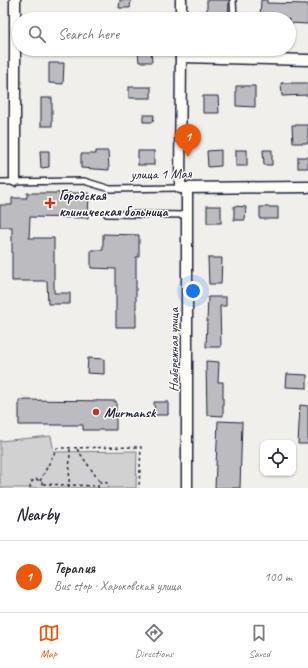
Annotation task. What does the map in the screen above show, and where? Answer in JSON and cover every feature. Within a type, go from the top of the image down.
[{"type":"street","points":[[15,0],[15,12]]},
{"type":"street","points":[[181,0],[181,12]]},
{"type":"street","points":[[15,56],[15,181]]},
{"type":"street","name":"Набережная улица","points":[[181,56],[183,188],[187,215],[187,488]]},
{"type":"street","points":[[259,56],[308,60]]},
{"type":"street","name":"улица 1 Мая","points":[[183,188],[308,187]]},
{"type":"lane","points":[[233,0],[234,12]]},
{"type":"lane","name":"улица 1 Мая","points":[[0,182],[84,181],[110,189],[183,188]]},
{"type":"lane","points":[[107,214],[187,215]]},
{"type":"path","points":[[40,481],[57,448],[141,447],[139,488]]},
{"type":"path","points":[[70,448],[70,487]]},
{"type":"path","points":[[76,448],[100,482],[107,483],[108,488]]},
{"type":"path","points":[[30,488],[30,484],[34,480],[40,481],[43,484],[70,487],[97,487],[100,482]]},
{"type":"path","points":[[42,488],[43,484]]},
{"type":"shaded area","points":[[51,436],[54,452],[137,451],[136,488],[2,488],[0,484],[0,441]]},
{"type":"building","points":[[120,0],[131,0],[130,8],[119,8]]},
{"type":"building","points":[[207,0],[229,0],[228,12],[207,12]]},
{"type":"building","points":[[261,0],[267,0],[267,3],[308,4],[308,24],[296,23],[296,12],[260,12]]},
{"type":"building","points":[[138,56],[151,56],[152,62],[139,62]]},
{"type":"building","points":[[49,63],[64,63],[63,84],[49,83]]},
{"type":"building","points":[[281,83],[308,83],[308,95],[282,96]]},
{"type":"building","points":[[236,86],[255,86],[255,107],[236,106]]},
{"type":"building","points":[[129,87],[151,87],[151,98],[129,98]]},
{"type":"building","points":[[203,96],[218,96],[219,113],[203,113]]},
{"type":"building","points":[[41,98],[52,98],[52,126],[41,126]]},
{"type":"building","points":[[143,115],[154,115],[153,122],[143,122]]},
{"type":"building","points":[[292,125],[308,125],[308,143],[293,143]]},
{"type":"building","points":[[221,150],[221,166],[208,167],[207,151]]},
{"type":"building","points":[[236,150],[247,150],[247,166],[236,166]]},
{"type":"building","points":[[263,150],[272,150],[272,165],[264,165]]},
{"type":"building","points":[[40,151],[49,151],[49,167],[41,168]]},
{"type":"building","points":[[96,151],[108,151],[109,170],[81,168],[81,154],[96,154]]},
{"type":"building","points":[[138,151],[154,151],[154,165],[138,165]]},
{"type":"building","points":[[298,157],[308,157],[308,168],[298,168]]},
{"type":"building","points":[[27,193],[89,193],[88,218],[30,217],[29,238],[54,238],[54,293],[70,293],[70,304],[48,304],[47,281],[12,281],[12,227],[0,227],[0,205],[12,205],[12,198],[27,198]]},
{"type":"building","points":[[207,206],[221,206],[221,223],[207,223]]},
{"type":"building","points":[[234,206],[246,207],[245,220],[234,220]]},
{"type":"building","points":[[260,207],[278,207],[278,219],[260,219]]},
{"type":"building","points":[[103,234],[139,235],[139,257],[136,257],[136,327],[116,327],[116,269],[91,268],[91,250],[103,250]]},
{"type":"building","points":[[208,258],[222,258],[221,284],[209,284]]},
{"type":"building","points":[[208,297],[226,297],[226,306],[220,306],[221,347],[206,347]]},
{"type":"building","points":[[88,358],[104,359],[104,374],[87,373]]},
{"type":"building","points":[[206,361],[219,362],[218,382],[223,382],[223,416],[207,415]]},
{"type":"building","points":[[287,374],[307,375],[307,388],[286,387]]},
{"type":"building","points":[[19,400],[116,401],[116,430],[83,430],[83,425],[19,425]]},
{"type":"building","points":[[154,402],[168,402],[168,415],[155,415]]},
{"type":"building","points":[[300,405],[308,406],[308,444],[298,444]]},
{"type":"building","points":[[218,421],[242,422],[240,488],[215,488]]},
{"type":"place","name":"Терапия","points":[[188,157]]},
{"type":"place","name":"Городская клиническая больница","points":[[50,203]]},
{"type":"place","name":"Murmansk","points":[[96,412]]}]
